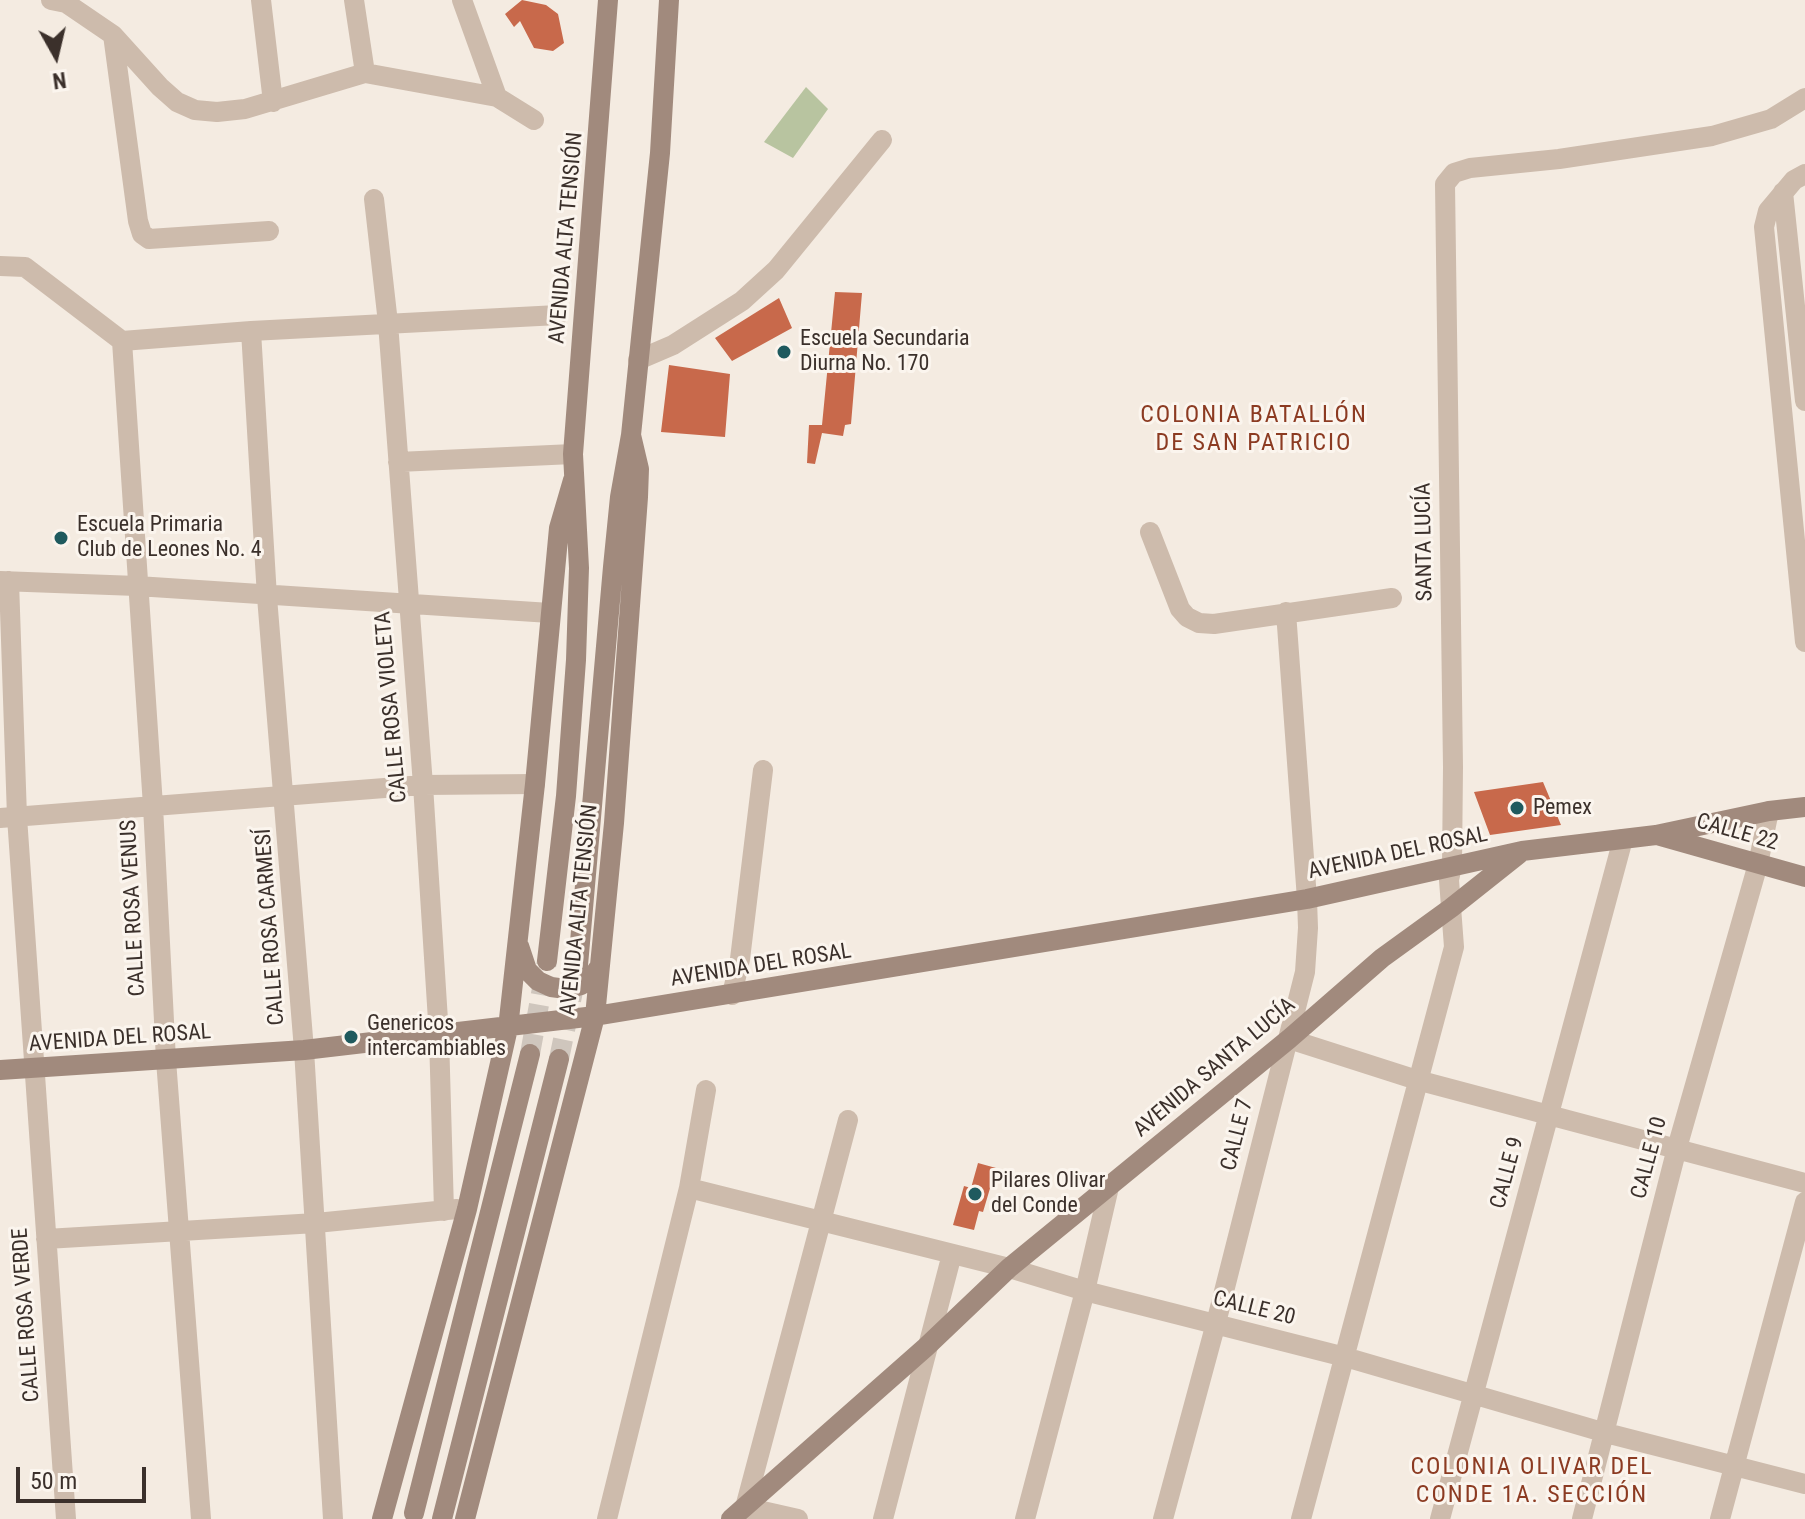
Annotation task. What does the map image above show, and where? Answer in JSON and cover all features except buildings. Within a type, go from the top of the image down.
[{"type":"street","points":[[261,0],[273,102]]},
{"type":"street","points":[[354,0],[365,73]]},
{"type":"street","points":[[462,0],[497,97]]},
{"type":"street","name":"AVENIDA ALTA TENSIÓN","points":[[547,961],[566,796],[576,660],[579,568],[573,454],[608,0]]},
{"type":"street","name":"AVENIDA ALTA TENSIÓN","points":[[578,965],[620,497],[631,435],[660,153],[669,0]]},
{"type":"street","points":[[62,1],[113,35],[160,87],[177,102],[195,110],[217,112],[245,109],[365,73],[497,97],[534,120]]},
{"type":"street","points":[[113,35],[142,234],[149,239],[269,231]]},
{"type":"street","name":"SANTA LUCÍA","points":[[1301,1519],[1454,947],[1449,880],[1452,866],[1452,707],[1443,193],[1450,176],[1470,168],[1559,159],[1712,136],[1771,119],[1805,98]]},
{"type":"street","points":[[638,360],[673,345],[742,301],[776,270],[882,140]]},
{"type":"street","points":[[1805,174],[1794,180],[1768,211],[1764,227],[1798,485],[1805,642]]},
{"type":"street","points":[[1783,192],[1805,401]]},
{"type":"street","name":"CALLE ROSA VIOLETA","points":[[374,199],[388,323],[423,785],[439,1036],[444,1211]]},
{"type":"street","points":[[0,266],[25,267],[122,341],[558,315]]},
{"type":"street","name":"CALLE ROSA CARMESÍ","points":[[251,331],[267,597],[285,794],[316,1223],[333,1519]]},
{"type":"street","name":"CALLE ROSA VENUS","points":[[122,341],[153,806],[166,1060],[201,1519]]},
{"type":"street","name":"AVENIDA ALTA TENSIÓN","points":[[465,1519],[595,1016],[614,823],[638,497],[639,469],[631,435]]},
{"type":"street","points":[[398,462],[573,454]]},
{"type":"street","name":"AVENIDA ALTA TENSIÓN","points":[[382,1519],[467,1209],[508,1028],[559,528],[573,480]]},
{"type":"street","points":[[1150,532],[1180,609],[1199,623],[1214,624],[1392,598]]},
{"type":"street","points":[[4,581],[137,586],[267,597],[550,613]]},
{"type":"street","name":"CALLE ROSA VERDE","points":[[4,581],[8,817],[34,1068],[66,1519]]},
{"type":"street","name":"CALLE 7","points":[[1163,1519],[1305,972],[1307,899],[1286,612]]},
{"type":"street","points":[[732,995],[740,959],[763,770]]},
{"type":"street","points":[[8,817],[423,785],[535,784]]},
{"type":"street","points":[[1522,851],[1656,835],[1769,811],[1805,807]]},
{"type":"street","name":"CALLE 10","points":[[1582,1519],[1677,1148],[1758,864],[1769,811]]},
{"type":"street","name":"CALLE 22","points":[[1656,835],[1805,877]]},
{"type":"street","name":"CALLE 9","points":[[1440,1519],[1623,839]]},
{"type":"street","name":"AVENIDA DEL ROSAL","points":[[0,1070],[304,1050],[595,1016],[1307,899],[1522,851]]},
{"type":"street","name":"AVENIDA SANTA LUCÍA","points":[[740,1515],[1009,1268],[1289,1039],[1382,958],[1522,851]]},
{"type":"street","points":[[519,942],[527,970],[538,981],[551,987],[566,989],[581,985],[600,966]]},
{"type":"street","points":[[1289,1039],[1417,1080],[1805,1183]]},
{"type":"street","points":[[414,1513],[530,1054]]},
{"type":"street","points":[[442,1519],[559,1059]]},
{"type":"street","points":[[607,1519],[689,1188],[706,1090]]},
{"type":"street","points":[[798,1519],[740,1515],[823,1221],[848,1120]]},
{"type":"street","points":[[1025,1519],[1109,1187]]},
{"type":"street","name":"CALLE 20","points":[[689,1188],[1345,1357],[1606,1433],[1805,1484]]},
{"type":"street","points":[[1720,1519],[1805,1202]]},
{"type":"street","points":[[46,1239],[316,1223],[467,1209]]},
{"type":"street","points":[[883,1519],[952,1254]]},
{"type":"green space","points":[[806,87],[828,109],[793,158],[764,142]]},
{"type":"tunnel","points":[[530,1054],[547,961]]},
{"type":"tunnel","points":[[559,1059],[577,972]]},
{"type":"place","name":"Escuela Secundaria Diurna No. 170","points":[[784,352]]},
{"type":"place","name":"Escuela Primaria Club de Leones No. 4","points":[[61,538]]},
{"type":"place","name":"Pemex","points":[[1517,808]]},
{"type":"place","name":"Genericos intercambiables","points":[[351,1037]]},
{"type":"place","name":"Pilares Olivar del Conde","points":[[975,1194]]},
{"type":"district","name":"COLONIA BATALLÓN DE SAN PATRICIO","points":[[1254,430]]},
{"type":"district","name":"COLONIA OLIVAR DEL CONDE 1A. SECCIÓN","points":[[1532,1482]]}]
